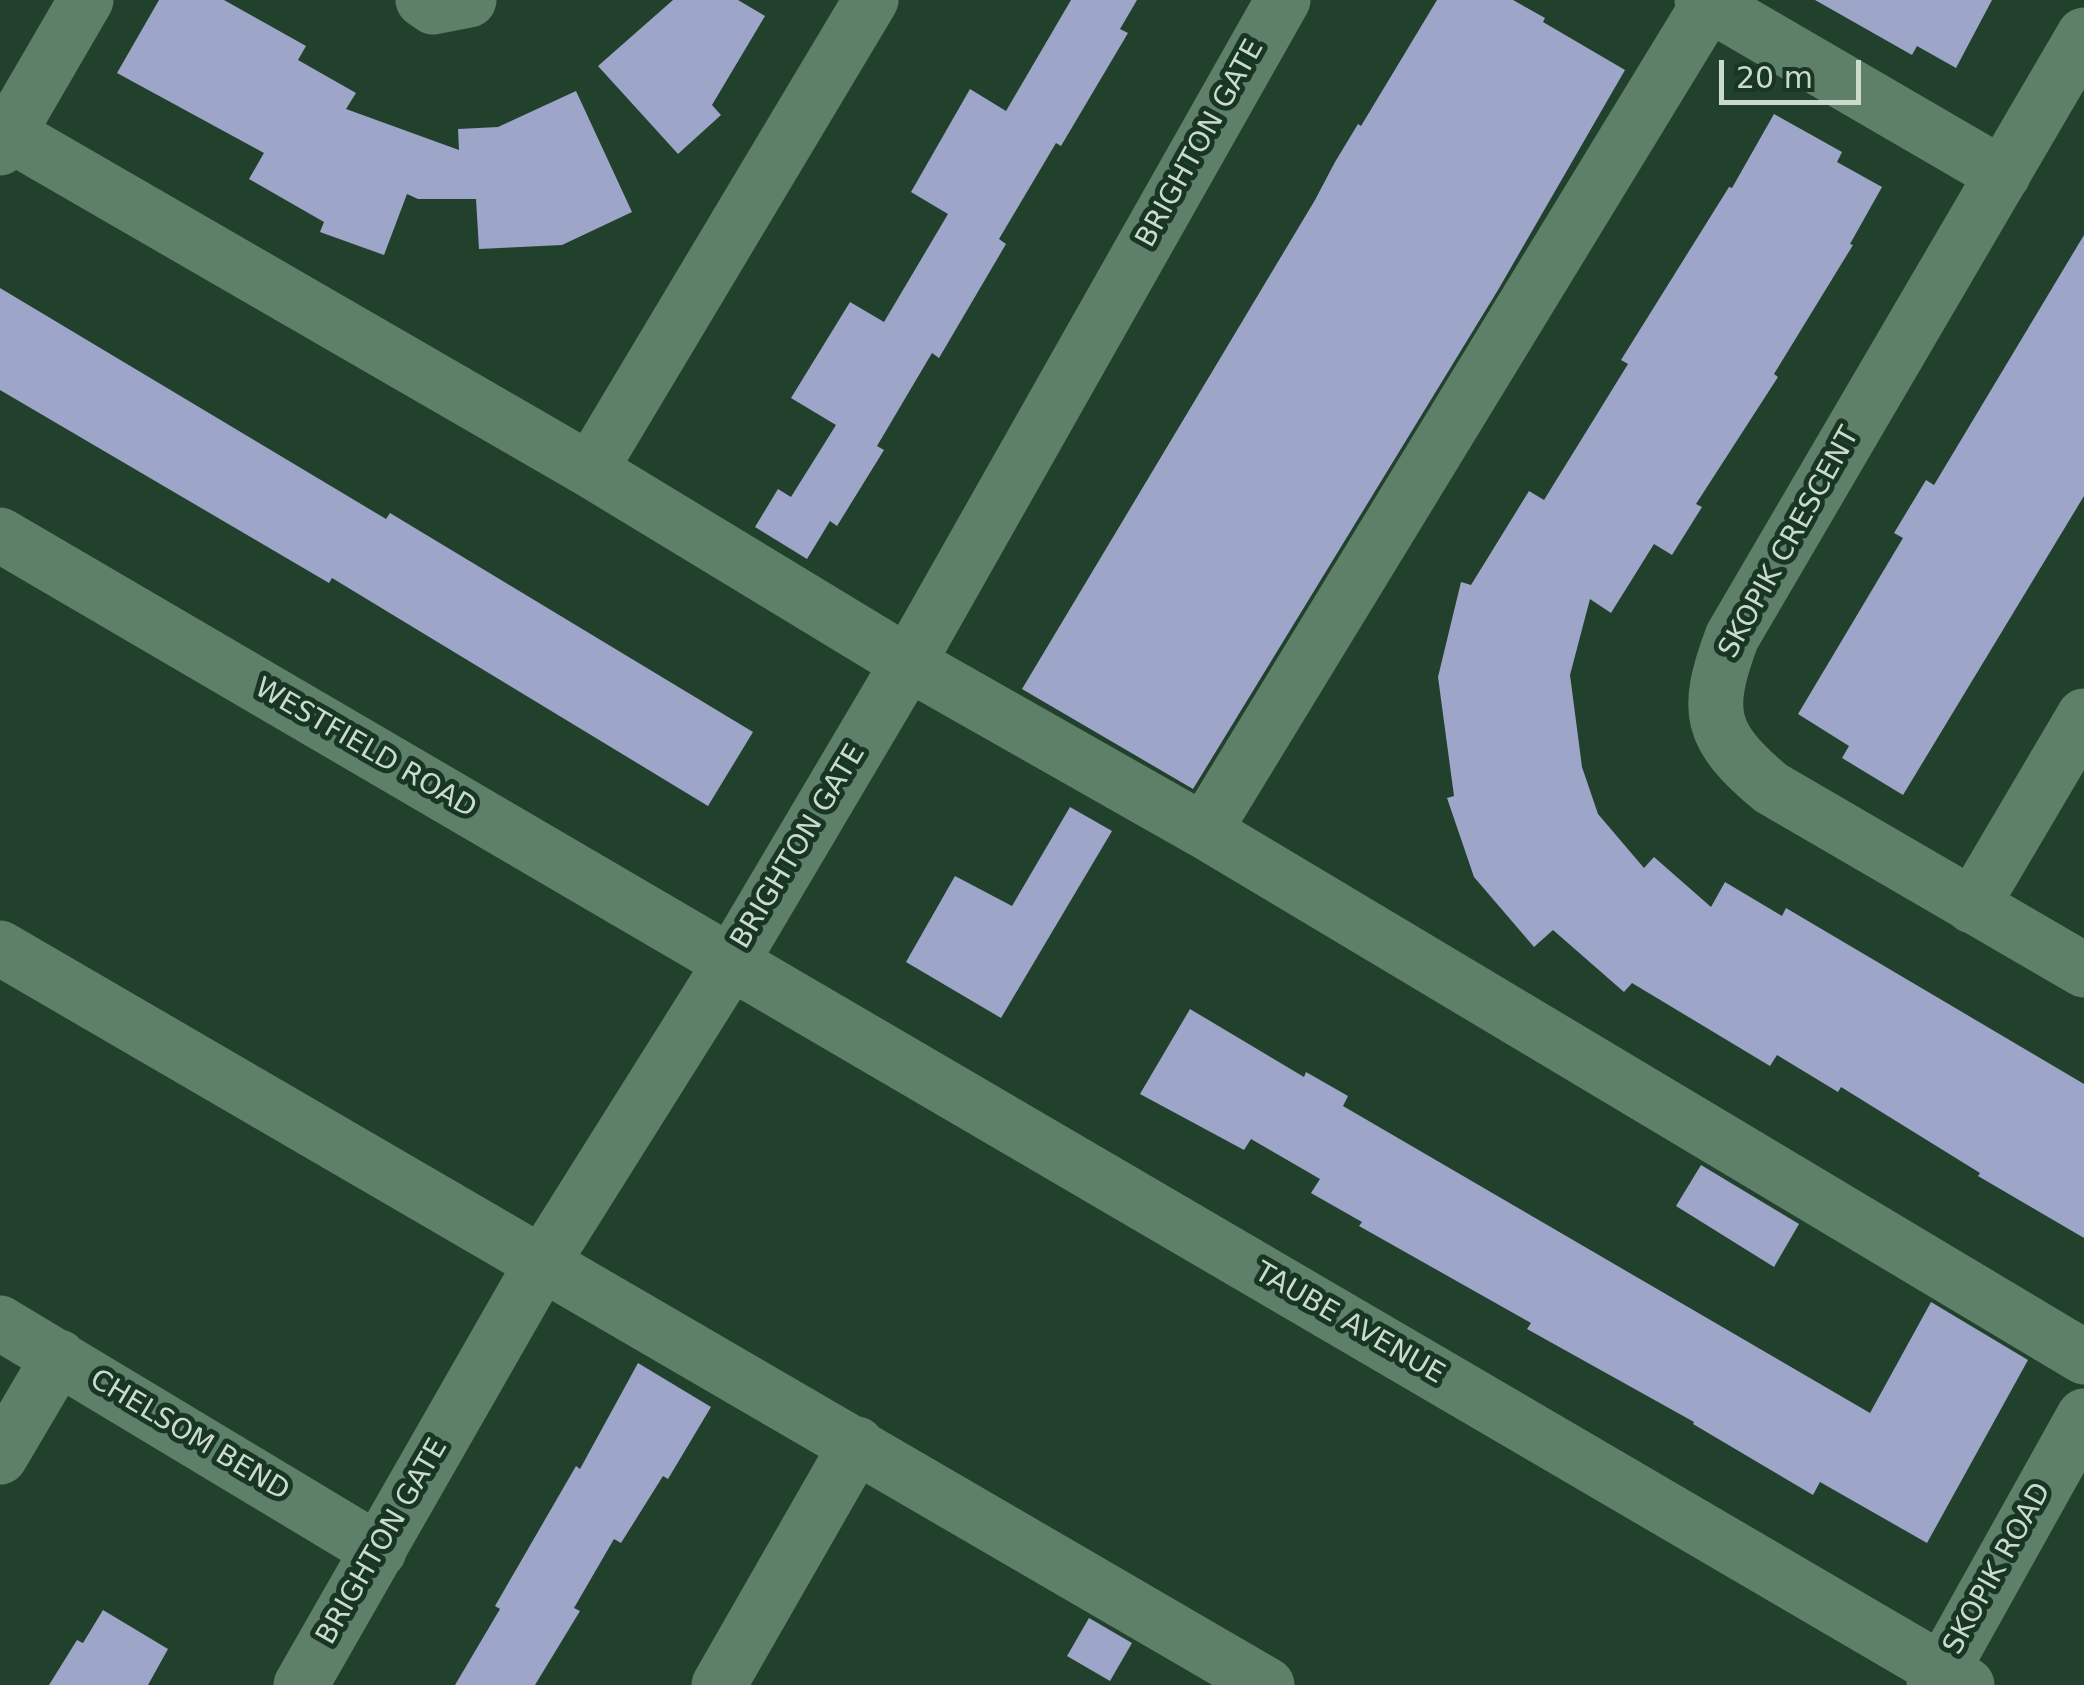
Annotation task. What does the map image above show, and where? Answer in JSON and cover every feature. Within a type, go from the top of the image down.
[{"type":"street","points":[[86,0],[3,137],[590,470],[2084,1356]]},
{"type":"street","points":[[423,0],[432,7],[470,0]]},
{"type":"street","points":[[590,470],[871,0]]},
{"type":"street","name":"BRIGHTON GATE","points":[[301,1685],[540,1265],[730,964],[908,662],[1282,0]]},
{"type":"street","points":[[1204,831],[1707,1],[2003,175]]},
{"type":"street","name":"SKOPIK CRESCENT","points":[[2084,35],[1732,638],[1712,703],[1722,735],[1741,763],[1771,788],[2084,970]]},
{"type":"street","name":"WESTFIELD ROAD","points":[[0,535],[730,964]]},
{"type":"street","points":[[1972,906],[2084,716]]},
{"type":"street","points":[[0,948],[1267,1685]]},
{"type":"street","name":"TAUBE AVENUE","points":[[730,964],[1948,1680]]},
{"type":"street","name":"CHELSOM BEND","points":[[0,1322],[379,1551]]},
{"type":"street","points":[[0,1457],[59,1358]]},
{"type":"street","name":"SKOPIK ROAD","points":[[1948,1680],[2084,1416]]},
{"type":"street","points":[[719,1685],[857,1444]]},
{"type":"building","points":[[159,0],[224,0],[306,46],[298,60],[356,93],[346,109],[459,150],[458,129],[498,127],[576,91],[632,212],[562,245],[479,249],[476,199],[418,199],[407,194],[384,255],[320,232],[324,222],[249,179],[264,153],[117,73]]},
{"type":"building","points":[[673,0],[738,0],[765,16],[712,105],[721,115],[678,154],[598,66]]},
{"type":"building","points":[[1071,0],[1137,0],[1120,29],[1128,33],[1061,146],[1056,143],[999,239],[1006,244],[939,358],[932,353],[877,446],[884,450],[837,526],[830,521],[807,559],[755,527],[778,489],[791,497],[836,425],[791,398],[850,302],[884,322],[948,214],[911,192],[970,89],[1006,111]]},
{"type":"building","points":[[1437,0],[1513,0],[1625,70],[1498,290],[1193,789],[1022,689],[1335,162]]},
{"type":"building","points":[[1815,0],[1992,0],[1956,68],[1917,46],[1912,55]]},
{"type":"building","points":[[1774,114],[1842,152],[1837,162],[1882,187],[1850,244],[1853,245],[1774,374],[1778,377],[1696,504],[1702,507],[1672,555],[1654,544],[1611,613],[1590,599],[1570,675],[1582,767],[1598,814],[1644,868],[1654,857],[1711,907],[1725,882],[1782,916],[1786,908],[2084,1084],[2084,1238],[1978,1176],[1980,1173],[1841,1087],[1838,1092],[1777,1055],[1770,1066],[1632,983],[1624,992],[1553,930],[1534,947],[1474,877],[1447,798],[1454,796],[1438,677],[1461,582],[1471,585],[1529,491],[1544,500],[1628,364],[1621,360],[1729,187],[1732,188]]},
{"type":"building","points":[[2084,235],[2084,496],[1903,795],[1842,758],[1849,746],[1798,714],[1903,538],[1894,533],[1926,480],[1934,485]]},
{"type":"building","points":[[0,288],[386,519],[390,513],[753,732],[708,806],[332,578],[329,583],[0,390]]},
{"type":"building","points":[[1070,807],[1112,831],[1001,1018],[906,962],[955,876],[1012,906]]},
{"type":"building","points":[[1190,1009],[1304,1077],[1306,1072],[1348,1096],[1343,1106],[1870,1413],[1931,1302],[2028,1360],[1927,1543],[1820,1482],[1813,1495],[1694,1422],[1527,1329],[1531,1323],[1359,1226],[1362,1222],[1311,1193],[1320,1179],[1251,1139],[1244,1150],[1140,1094]]},
{"type":"building","points":[[1701,1165],[1799,1224],[1774,1267],[1676,1206]]},
{"type":"building","points":[[638,1363],[711,1407],[668,1479],[663,1476],[621,1543],[614,1539],[574,1608],[580,1611],[535,1685],[455,1685],[500,1609],[495,1606],[576,1466],[580,1469]]},
{"type":"building","points":[[103,1610],[168,1649],[148,1685],[49,1685],[77,1640],[83,1643]]},
{"type":"building","points":[[1089,1618],[1132,1643],[1110,1681],[1067,1656]]}]
